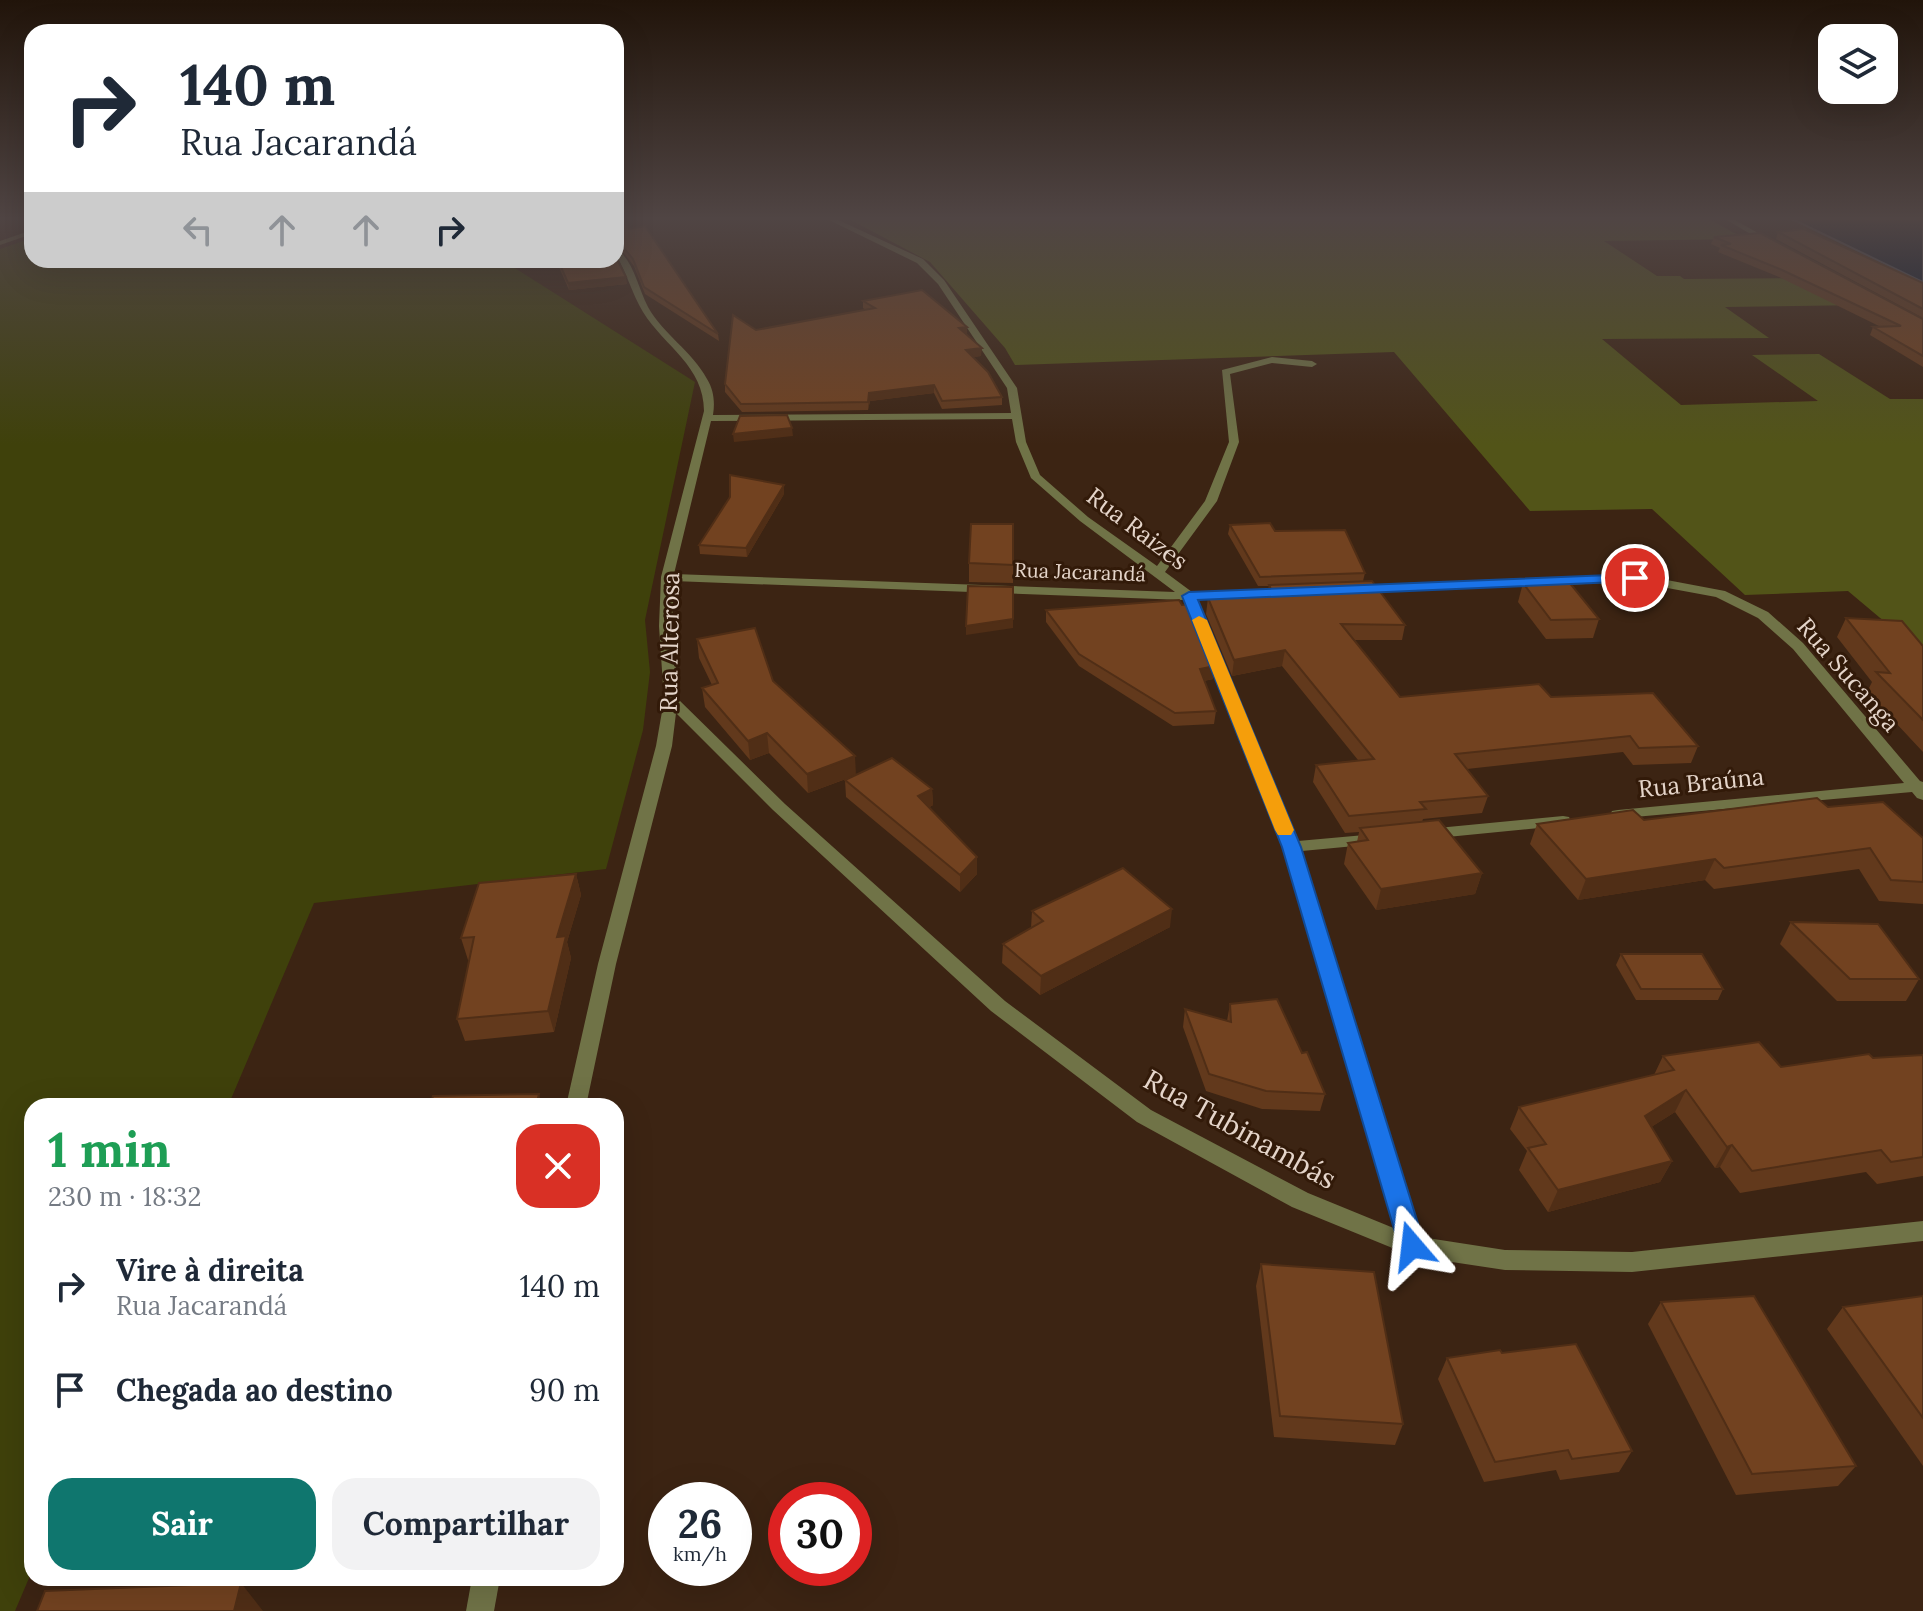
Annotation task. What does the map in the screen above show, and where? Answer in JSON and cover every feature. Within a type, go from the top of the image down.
[{"type":"street","name":"Rua Alterosa","points":[[578,1098],[607,964],[664,746],[671,700],[666,626],[667,577],[703,428],[709,418],[710,399],[703,377],[648,314],[639,294]]},
{"type":"street","name":"Rua Raizes","points":[[949,294],[1012,388],[1021,442],[1035,476],[1084,519],[1189,596],[1292,847],[1412,1246]]},
{"type":"street","points":[[1158,573],[1211,501],[1234,442],[1225,372],[1272,360],[1312,364]]},
{"type":"street","points":[[709,418],[1017,416]]},
{"type":"street","name":"Rua Jacarandá","points":[[667,577],[1189,596],[1269,593]]},
{"type":"street","name":"Rua Sucanga","points":[[1349,589],[1635,578],[1720,594],[1763,615],[1798,646],[1920,789]]},
{"type":"street","name":"Rua Tubinambás","points":[[671,700],[779,807],[998,1006],[1144,1116],[1300,1200],[1412,1246],[1505,1260],[1632,1262],[1923,1231]]},
{"type":"street","name":"Rua Braúna","points":[[1292,847],[1920,789]]},
{"type":"street","points":[[480,1611],[485,1586]]},
{"type":"shaded area","points":[[0,294],[556,294],[695,382],[645,620],[650,672],[643,730],[606,869],[314,903],[231,1098],[24,1098],[26,1586],[15,1611],[0,1611]]},
{"type":"shaded area","points":[[958,294],[1845,294],[1864,305],[1725,307],[1769,338],[1602,339],[1681,405],[1818,401],[1752,355],[1819,354],[1890,399],[1923,399],[1923,654],[1848,591],[1745,595],[1652,509],[1530,511],[1394,352],[1015,365],[1005,348]]},
{"type":"building","points":[[655,294],[691,294],[718,334]]},
{"type":"building","points":[[900,294],[927,294],[967,327],[959,328],[982,348],[966,350],[988,372],[1002,397],[942,401],[934,385],[869,393],[868,402],[741,404],[725,384],[733,315],[756,330],[875,308],[863,301]]},
{"type":"building","points":[[1833,294],[1876,294],[1923,319],[1923,356],[1873,327],[1901,326]]},
{"type":"building","points":[[1895,294],[1923,294],[1923,309]]},
{"type":"building","points":[[787,415],[792,428],[733,434],[740,416]]},
{"type":"building","points":[[730,475],[784,485],[746,548],[699,545],[730,497]]},
{"type":"building","points":[[1270,523],[1275,531],[1345,530],[1365,573],[1260,577],[1230,525]]},
{"type":"building","points":[[971,524],[1013,524],[1013,565],[969,563]]},
{"type":"building","points":[[1372,581],[1405,625],[1341,624],[1400,697],[1539,684],[1551,697],[1653,693],[1698,746],[1639,748],[1630,736],[1455,754],[1488,796],[1420,802],[1426,809],[1349,816],[1316,765],[1374,759],[1285,650],[1234,660],[1208,598],[1271,589],[1269,585]]},
{"type":"building","points":[[1569,582],[1599,619],[1551,620],[1523,583]]},
{"type":"building","points":[[968,586],[1013,587],[1013,619],[966,626]]},
{"type":"building","points":[[1179,600],[1182,605],[1189,604],[1215,666],[1200,669],[1216,711],[1175,713],[1079,654],[1046,610]]},
{"type":"building","points":[[1846,618],[1902,621],[1923,646],[1923,720],[1876,672],[1890,673]]},
{"type":"building","points":[[755,628],[773,681],[855,756],[807,774],[767,733],[748,741],[702,688],[718,683],[697,639]]},
{"type":"building","points":[[892,758],[932,789],[918,796],[977,857],[960,875],[845,780]]},
{"type":"building","points":[[1817,798],[1828,807],[1883,802],[1923,838],[1923,882],[1891,880],[1870,848],[1724,868],[1715,859],[1586,879],[1537,824],[1633,810],[1644,820]]},
{"type":"building","points":[[1439,820],[1482,873],[1381,889],[1348,843],[1368,840],[1360,828]]},
{"type":"building","points":[[1123,868],[1172,909],[1041,976],[1003,944],[1043,921],[1032,911]]},
{"type":"building","points":[[576,874],[557,937],[566,936],[548,1011],[457,1019],[474,937],[461,938],[479,883]]},
{"type":"building","points":[[1791,922],[1878,924],[1919,979],[1850,979]]},
{"type":"building","points":[[1621,954],[1702,954],[1723,989],[1641,989]]},
{"type":"building","points":[[1277,999],[1302,1053],[1307,1052],[1325,1094],[1266,1091],[1209,1074],[1185,1009],[1231,1022],[1230,1004]]},
{"type":"building","points":[[1759,1042],[1781,1067],[1869,1054],[1873,1058],[1923,1055],[1923,1157],[1891,1162],[1881,1150],[1752,1171],[1732,1145],[1727,1147],[1686,1090],[1645,1116],[1672,1161],[1558,1190],[1528,1148],[1546,1144],[1519,1107],[1674,1070],[1663,1056]]},
{"type":"building","points":[[539,1094],[538,1098],[433,1096]]},
{"type":"building","points":[[1261,1264],[1374,1272],[1403,1424],[1280,1416]]},
{"type":"building","points":[[1754,1296],[1856,1466],[1752,1474],[1661,1302]]},
{"type":"building","points":[[1923,1296],[1923,1418],[1843,1307]]},
{"type":"building","points":[[1576,1344],[1632,1451],[1572,1459],[1568,1450],[1495,1462],[1447,1358]]},
{"type":"building","points":[[240,1586],[234,1611],[37,1611],[45,1591]]},
{"type":"slow traffic","points":[[1199,620],[1285,830]]},
{"type":"route","points":[[1412,1246],[1292,847],[1189,596],[1635,578]]}]
